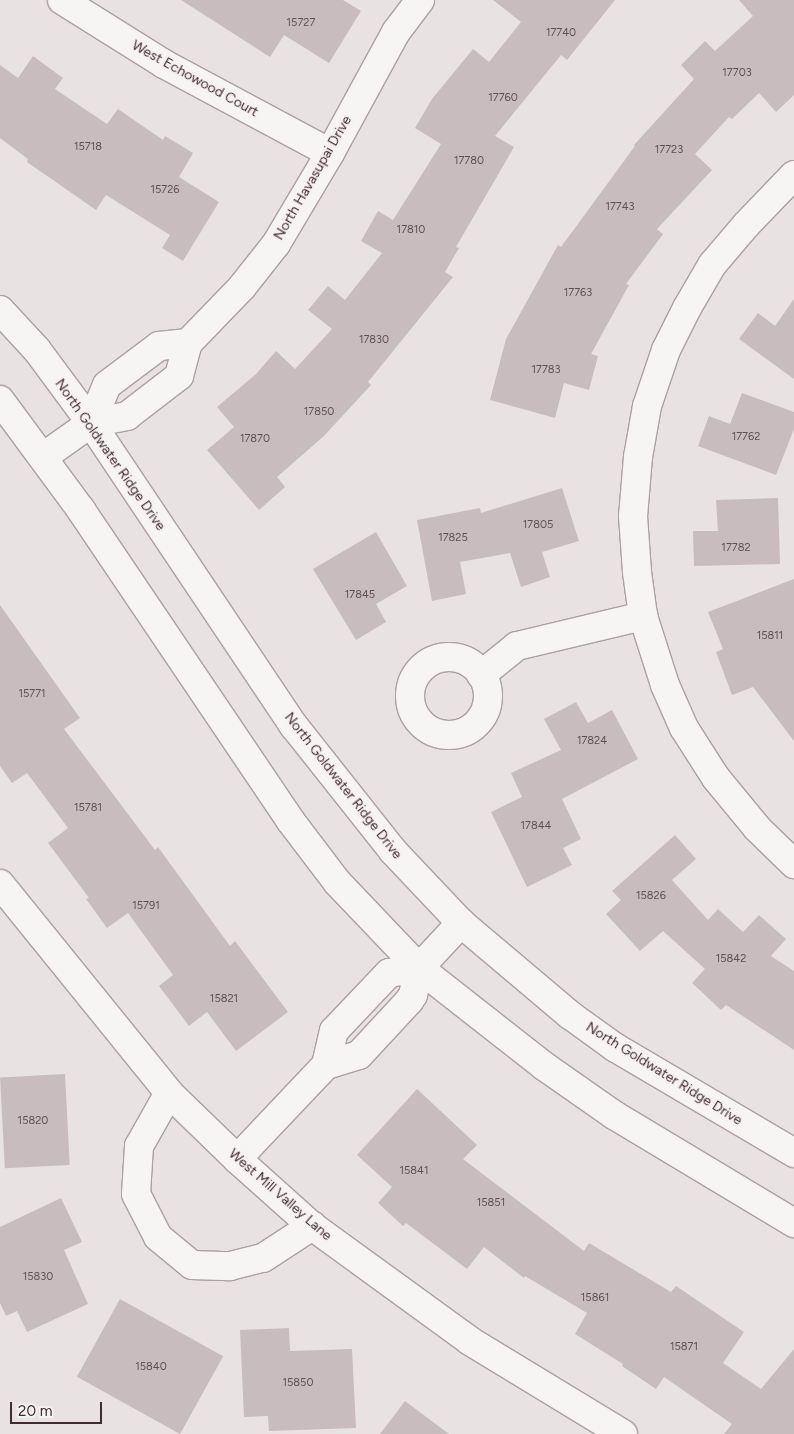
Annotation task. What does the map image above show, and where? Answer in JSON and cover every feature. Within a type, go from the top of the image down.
[{"type":"street","name":"West Echowood Court","points":[[62,0],[164,64],[330,153]]},
{"type":"street","name":"North Havasupai Drive","points":[[43,457],[91,423],[127,416],[179,376],[188,343],[242,288],[276,244],[330,153],[396,32],[420,0]]},
{"type":"street","points":[[794,175],[746,225],[712,265],[686,308],[666,350],[647,406],[638,457],[633,516],[637,572],[643,616],[665,685],[684,728],[722,785],[757,828],[794,864]]},
{"type":"street","name":"North Goldwater Ridge Drive","points":[[0,310],[37,350],[91,423],[294,726],[393,851],[461,923],[570,1015],[616,1048],[794,1153]]},
{"type":"street","points":[[91,423],[107,385],[160,346],[188,343]]},
{"type":"street","points":[[0,400],[43,457],[290,820],[337,882],[419,968],[544,1066],[614,1115],[794,1223]]},
{"type":"street","points":[[481,675],[516,646],[643,616]]},
{"type":"street","name":"West Mill Valley Lane","points":[[0,884],[169,1094],[237,1159],[312,1226],[470,1341],[623,1434]]},
{"type":"street","points":[[237,1159],[326,1065],[334,1031],[348,1016],[389,973],[419,968],[461,923]]},
{"type":"street","points":[[169,1094],[139,1146],[136,1194],[158,1237],[192,1265],[230,1266],[263,1258],[312,1226]]},
{"type":"building","points":[[181,0],[343,0],[361,11],[329,63],[284,35],[270,57]]},
{"type":"building","points":[[493,0],[615,0],[567,60],[561,55],[495,136],[514,147],[456,247],[459,248],[445,272],[453,277],[368,382],[371,385],[324,436],[277,477],[285,487],[259,510],[207,450],[234,427],[217,407],[256,374],[276,351],[295,369],[332,329],[308,310],[328,286],[345,300],[382,253],[361,241],[378,211],[393,220],[441,144],[415,128],[432,99],[473,49],[489,62],[521,22]]},
{"type":"building","points":[[739,0],[794,0],[794,95],[776,112],[759,93],[732,119],[729,117],[695,154],[712,170],[657,229],[663,234],[626,284],[629,285],[591,354],[598,356],[589,390],[564,383],[555,418],[490,400],[506,339],[558,245],[561,247],[634,145],[694,79],[681,65],[705,41],[715,51],[753,16]]},
{"type":"building","points":[[33,56],[63,78],[55,89],[107,124],[118,109],[163,140],[165,136],[193,153],[179,177],[219,202],[183,261],[162,248],[170,235],[106,195],[96,210],[27,162],[28,159],[0,138],[0,65],[18,78]]},
{"type":"building","points":[[794,299],[794,379],[739,339],[758,313],[775,326]]},
{"type":"building","points":[[742,393],[794,412],[794,429],[776,475],[698,446],[709,416],[730,424]]},
{"type":"building","points":[[562,488],[579,541],[542,552],[550,577],[521,587],[510,553],[460,562],[466,594],[432,601],[417,520],[480,508],[481,513]]},
{"type":"building","points":[[778,498],[780,564],[694,566],[693,531],[718,531],[716,500]]},
{"type":"building","points":[[376,532],[407,586],[376,604],[386,622],[356,640],[313,569]]},
{"type":"building","points":[[794,579],[794,741],[753,687],[732,695],[716,652],[723,649],[708,612]]},
{"type":"building","points":[[0,605],[80,718],[64,729],[155,850],[158,847],[230,946],[235,941],[288,1012],[236,1051],[207,1012],[189,1026],[159,986],[173,975],[128,913],[107,928],[86,899],[89,898],[48,843],[68,828],[27,773],[12,783],[0,766]]},
{"type":"building","points":[[576,702],[588,723],[612,710],[638,759],[562,799],[581,839],[563,848],[572,865],[527,887],[491,812],[522,797],[511,773],[561,750],[544,719]]},
{"type":"building","points":[[675,835],[696,859],[672,880],[708,920],[718,909],[743,932],[759,915],[786,939],[771,956],[794,971],[794,1050],[726,1005],[721,1010],[692,983],[705,969],[663,931],[640,951],[606,914],[621,900],[612,891]]},
{"type":"building","points":[[65,1074],[70,1165],[5,1168],[0,1077]]},
{"type":"building","points":[[417,1089],[477,1145],[463,1159],[584,1251],[589,1243],[671,1292],[676,1286],[744,1332],[723,1363],[761,1389],[794,1349],[794,1434],[724,1434],[732,1424],[664,1377],[656,1389],[622,1366],[623,1364],[575,1334],[587,1313],[525,1276],[524,1278],[484,1247],[467,1269],[406,1223],[403,1226],[378,1203],[392,1187],[357,1155]]},
{"type":"building","points":[[61,1198],[82,1242],[64,1250],[88,1304],[27,1332],[17,1311],[6,1316],[0,1303],[0,1227]]},
{"type":"building","points":[[120,1299],[223,1356],[180,1434],[77,1377]]},
{"type":"building","points":[[289,1328],[290,1351],[352,1349],[356,1428],[269,1431],[268,1416],[244,1417],[240,1330]]},
{"type":"building","points":[[405,1401],[449,1434],[380,1434]]}]
